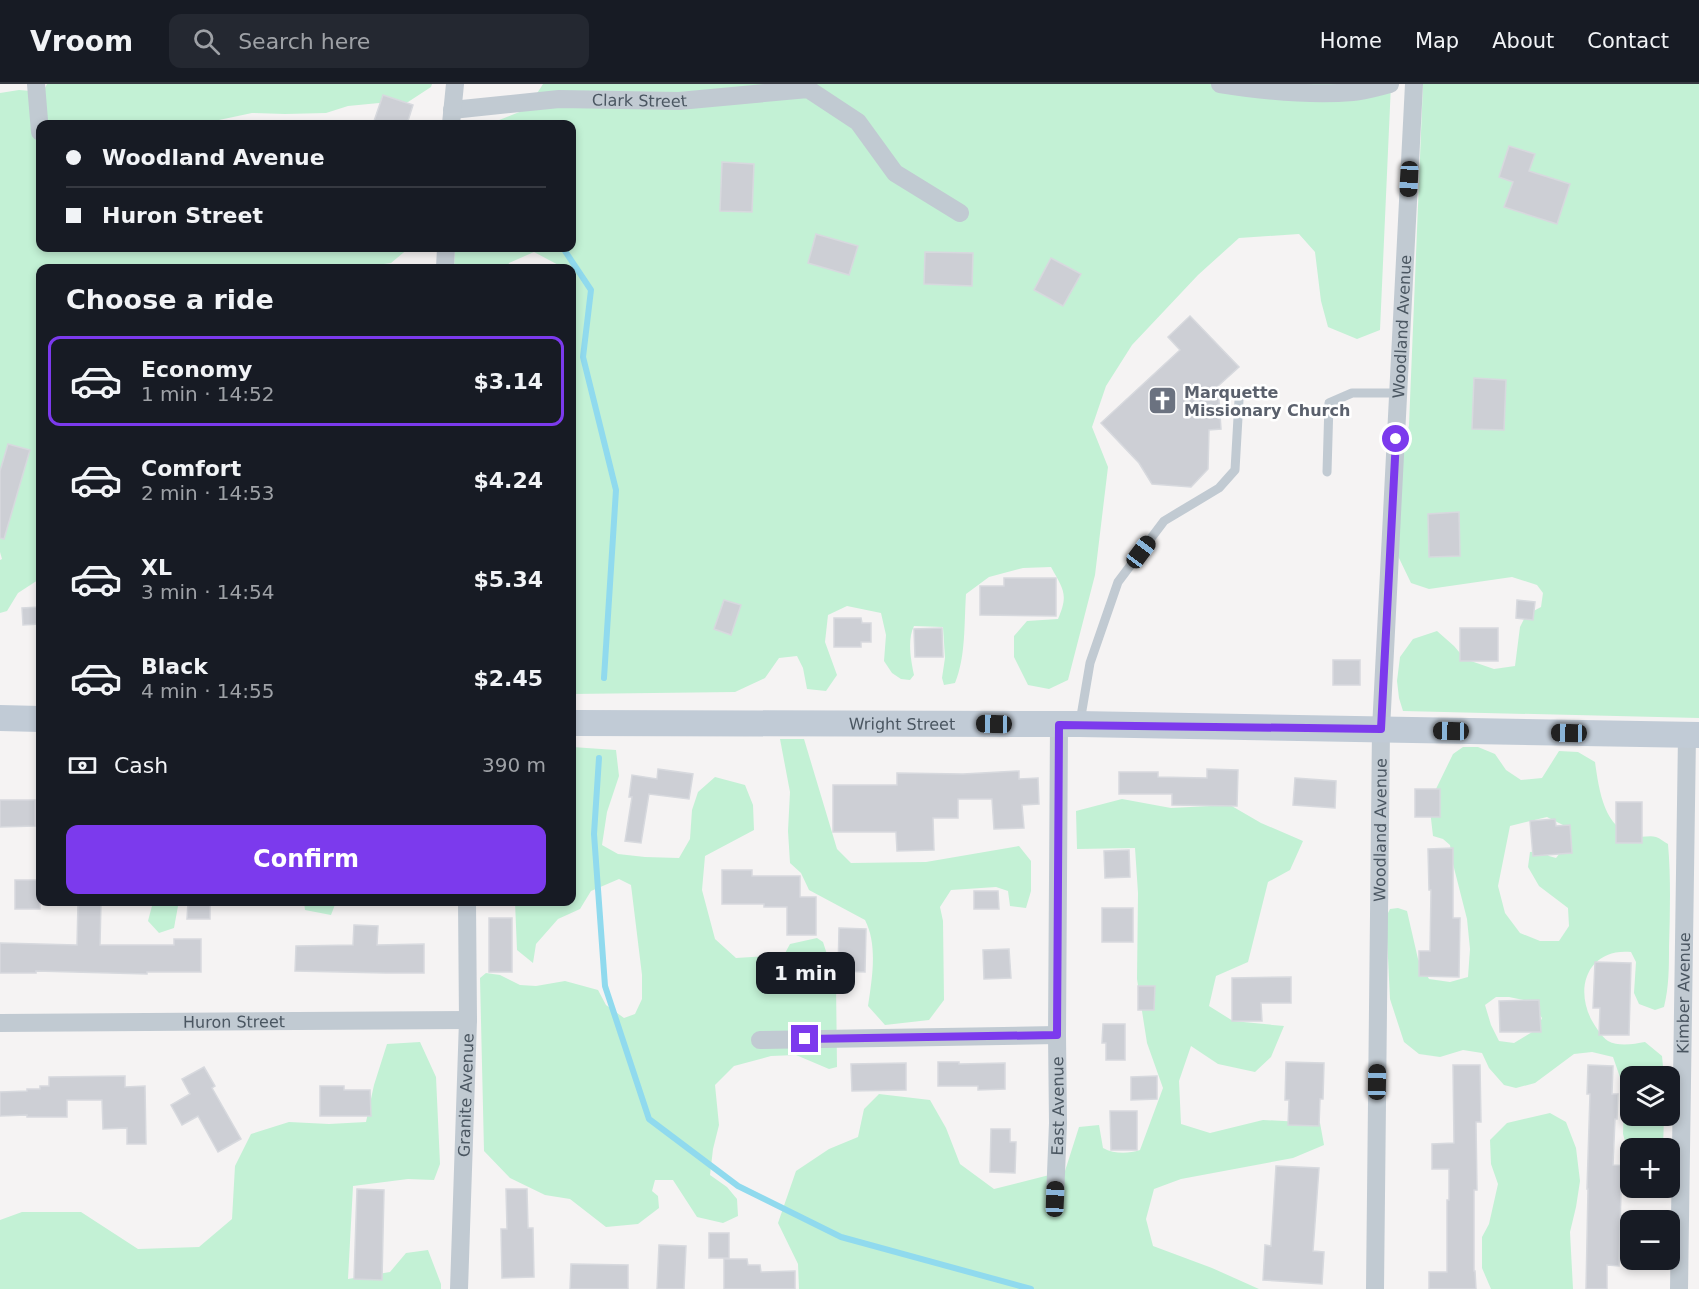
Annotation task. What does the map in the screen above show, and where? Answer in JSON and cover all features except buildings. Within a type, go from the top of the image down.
[{"type":"main road","points":[[0,718],[36,719]]},
{"type":"main road","name":"Wright Street","points":[[576,723],[950,723],[1693,735]]},
{"type":"street","points":[[36,84],[39,120]]},
{"type":"street","points":[[451,117],[455,84]]},
{"type":"street","points":[[1221,84],[1296,93],[1354,92],[1390,84]]},
{"type":"street","name":"Woodland Avenue","points":[[1375,1289],[1381,729],[1414,84]]},
{"type":"street","name":"Clark Street","points":[[451,117],[559,99],[679,101],[808,89],[858,122],[895,173],[960,213]]},
{"type":"street","name":"East Avenue","points":[[1055,1199],[1058,1123],[1057,1035],[1069,725]]},
{"type":"street","name":"Kimber Avenue","points":[[1679,1289],[1693,735]]},
{"type":"street","name":"Granite Avenue","points":[[459,1289],[468,1020],[467,906]]},
{"type":"street","name":"Huron Street","points":[[0,1023],[468,1020]]},
{"type":"street","points":[[760,1040],[1057,1035]]},
{"type":"lane","points":[[1327,472],[1329,403],[1352,393],[1398,393]]},
{"type":"lane","points":[[1069,725],[1118,582],[1164,521],[1219,488],[1235,470],[1239,400]]},
{"type":"green space","points":[[47,84],[432,84],[408,102],[348,106],[326,113],[252,113],[219,120],[36,120],[36,252],[404,252],[391,263],[384,264],[36,264],[36,581],[18,593],[7,611],[0,613],[0,560],[2,559],[0,552],[0,93],[19,90],[43,92]]},
{"type":"green space","points":[[543,84],[1391,84],[1380,330],[1357,339],[1328,327],[1321,301],[1315,252],[1299,234],[1239,238],[1198,275],[1132,345],[1106,386],[1092,427],[1108,467],[1095,575],[1068,680],[1049,689],[1028,685],[1014,657],[1014,636],[1027,621],[1058,619],[1064,597],[1051,567],[1023,568],[989,577],[966,594],[963,651],[955,683],[944,685],[942,678],[945,658],[943,627],[914,626],[910,644],[914,675],[910,680],[901,679],[892,673],[884,661],[886,635],[881,613],[847,606],[828,615],[825,642],[837,675],[826,691],[807,689],[803,668],[797,656],[779,658],[765,678],[735,692],[576,694],[576,264],[556,264],[534,252],[576,252],[576,120],[499,120],[527,109]]},
{"type":"green space","points":[[1423,84],[1699,84],[1699,718],[1403,711],[1397,681],[1400,657],[1413,639],[1437,631],[1465,659],[1494,669],[1515,666],[1520,627],[1526,615],[1541,607],[1543,593],[1537,585],[1512,577],[1429,589],[1411,583],[1398,556],[1398,481],[1409,425]]},
{"type":"green space","points":[[455,252],[534,252],[509,264],[454,264]]},
{"type":"green space","points":[[780,739],[804,739],[837,849],[851,863],[926,862],[1019,846],[1031,861],[1031,891],[1026,908],[1010,906],[1008,891],[996,887],[951,890],[940,907],[943,921],[944,1000],[929,1020],[885,1025],[868,1006],[873,951],[865,920],[809,890],[801,873],[790,863],[788,831],[790,792]]},
{"type":"green space","points":[[576,747],[616,750],[619,776],[607,812],[602,845],[618,854],[679,858],[690,839],[692,810],[698,792],[715,777],[745,785],[753,805],[754,830],[705,856],[702,890],[715,939],[736,958],[784,955],[790,944],[817,938],[823,942],[836,982],[837,1067],[829,1069],[796,1055],[771,1056],[734,1066],[715,1085],[719,1125],[710,1175],[727,1187],[737,1199],[738,1216],[723,1223],[697,1217],[673,1180],[655,1180],[652,1191],[658,1196],[659,1208],[638,1224],[606,1227],[570,1199],[545,1195],[510,1178],[484,1151],[480,978],[486,973],[500,975],[520,985],[536,986],[565,981],[598,990],[606,1005],[624,1018],[635,1014],[642,999],[642,975],[631,885],[619,879],[591,891],[580,909],[558,919],[536,944],[533,963],[517,950],[515,906],[576,906]]},
{"type":"green space","points":[[1463,747],[1478,747],[1495,754],[1506,770],[1521,780],[1542,778],[1559,751],[1578,752],[1595,762],[1601,796],[1610,817],[1617,826],[1638,837],[1656,837],[1668,844],[1669,962],[1664,1007],[1655,1010],[1639,1004],[1634,993],[1636,962],[1631,952],[1617,952],[1596,962],[1589,971],[1584,994],[1591,1019],[1608,1041],[1622,1044],[1645,1042],[1662,1056],[1663,1066],[1620,1066],[1620,1077],[1613,1057],[1592,1052],[1574,1054],[1535,1083],[1516,1088],[1504,1085],[1489,1068],[1482,1053],[1463,1050],[1440,1057],[1419,1054],[1404,1042],[1390,999],[1386,917],[1390,909],[1398,908],[1407,911],[1418,959],[1429,979],[1450,982],[1468,977],[1470,949],[1467,919],[1450,845],[1443,839],[1433,836],[1430,810],[1435,791],[1453,754]],"holes":[[[1547,817],[1565,826],[1564,848],[1556,858],[1543,851],[1530,852],[1528,867],[1539,886],[1568,908],[1569,926],[1559,941],[1540,941],[1520,933],[1505,913],[1498,886],[1510,826]],[[1496,997],[1529,1001],[1542,1018],[1537,1029],[1514,1043],[1499,1041],[1485,1005]]]},
{"type":"green space","points":[[1122,799],[1171,808],[1230,805],[1261,823],[1303,841],[1290,870],[1268,882],[1248,962],[1216,976],[1209,1006],[1233,1021],[1284,1026],[1271,1057],[1255,1072],[1218,1064],[1191,1046],[1179,1081],[1181,1124],[1210,1133],[1263,1120],[1320,1123],[1324,1145],[1293,1158],[1181,1179],[1154,1189],[1146,1219],[1153,1246],[1259,1289],[799,1289],[798,1264],[778,1223],[796,1171],[829,1149],[858,1137],[864,1109],[879,1094],[930,1100],[946,1128],[960,1164],[994,1189],[1065,1171],[1079,1127],[1099,1125],[1103,1148],[1107,1150],[1121,1153],[1140,1150],[1163,1088],[1147,1043],[1137,979],[1138,893],[1135,848],[1077,849],[1076,811]]},
{"type":"green space","points":[[152,906],[178,906],[174,928],[159,933],[148,921]]},
{"type":"green space","points":[[304,906],[334,906],[331,915],[305,910]]},
{"type":"green space","points":[[420,1042],[436,1077],[440,1164],[434,1180],[408,1179],[353,1186],[348,1279],[390,1272],[406,1253],[428,1250],[441,1289],[0,1289],[0,1220],[22,1212],[81,1212],[138,1249],[199,1247],[232,1219],[235,1166],[251,1134],[289,1122],[329,1124],[366,1122],[374,1085],[387,1044]]},
{"type":"green space","points":[[1550,1113],[1566,1122],[1576,1148],[1580,1181],[1570,1232],[1573,1289],[1491,1289],[1482,1268],[1482,1237],[1489,1224],[1498,1184],[1491,1164],[1490,1140],[1507,1123]]},
{"type":"green space","points":[[1623,1126],[1664,1126],[1663,1138],[1624,1138]]},
{"type":"waterway","points":[[566,252],[574,264]]},
{"type":"waterway","points":[[576,268],[591,290],[583,357],[616,490],[604,678]]},
{"type":"waterway","points":[[599,758],[594,834],[605,986],[649,1119],[738,1186],[841,1237],[1031,1289]]},
{"type":"place","name":"Marquette Missionary Church","points":[[1163,401]]},
{"type":"route","points":[[805,1039],[1057,1035],[1059,725],[1381,729],[1396,439]]}]
